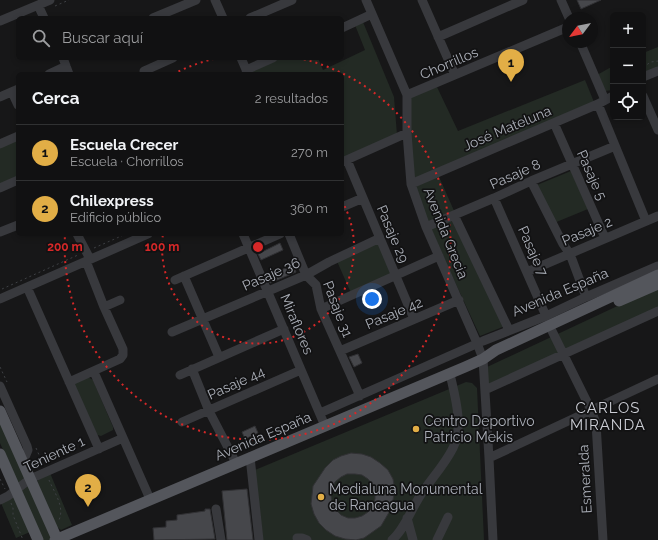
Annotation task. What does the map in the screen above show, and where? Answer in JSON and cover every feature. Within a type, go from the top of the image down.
[{"type":"main road","name":"Avenida España","points":[[56,540],[150,499],[450,374],[482,359],[496,350],[658,275]]},
{"type":"main road","name":"Avenida España","points":[[482,359],[496,356],[658,284]]},
{"type":"main road","points":[[0,411],[56,540]]},
{"type":"main road","points":[[0,454],[5,496],[38,540]]},
{"type":"street","points":[[0,21],[32,4],[50,0]]},
{"type":"street","points":[[159,16],[196,0]]},
{"type":"street","points":[[216,0],[222,16]]},
{"type":"street","points":[[255,16],[292,0]]},
{"type":"street","name":"Avenida Grecia","points":[[366,0],[407,95],[407,133],[411,184],[426,227],[478,343],[482,359],[493,540]]},
{"type":"street","points":[[422,0],[455,75]]},
{"type":"street","points":[[438,37],[510,3],[523,0]]},
{"type":"street","points":[[561,0],[566,12]]},
{"type":"street","points":[[32,4],[42,16]]},
{"type":"street","points":[[344,27],[372,14]]},
{"type":"street","name":"Chorrillos","points":[[407,95],[562,30]]},
{"type":"street","points":[[583,48],[605,100],[615,146],[646,221]]},
{"type":"street","points":[[144,71],[158,70],[170,60]]},
{"type":"street","points":[[242,60],[247,72],[269,60]]},
{"type":"street","points":[[55,72],[66,66]]},
{"type":"street","points":[[646,76],[658,71]]},
{"type":"street","points":[[0,97],[15,90]]},
{"type":"street","name":"José Mateluna","points":[[411,184],[605,100]]},
{"type":"street","points":[[646,101],[656,119],[658,130]]},
{"type":"street","name":"Pasaje 5","points":[[554,123],[571,165],[605,238]]},
{"type":"street","points":[[344,161],[407,133]]},
{"type":"street","points":[[0,144],[16,137]]},
{"type":"street","name":"Pasaje 8","points":[[426,227],[615,146]]},
{"type":"street","name":"Pasaje 29","points":[[344,161],[380,238],[414,319]]},
{"type":"street","points":[[0,188],[16,181]]},
{"type":"street","points":[[531,181],[563,244],[570,254],[586,297]]},
{"type":"street","points":[[344,206],[362,198]]},
{"type":"street","name":"Pasaje 7","points":[[494,198],[546,316]]},
{"type":"street","points":[[454,215],[509,330]]},
{"type":"street","name":"Pasaje 2","points":[[527,272],[658,216]]},
{"type":"street","points":[[0,232],[16,225]]},
{"type":"street","points":[[69,382],[120,359],[123,355],[123,349],[104,307],[87,257],[78,236]]},
{"type":"street","points":[[0,299],[87,257],[126,236]]},
{"type":"street","name":"Miraflores","points":[[243,236],[325,426]]},
{"type":"street","points":[[175,280],[275,236]]},
{"type":"street","name":"Pasaje 31","points":[[289,236],[306,274],[316,285],[321,309],[360,396]]},
{"type":"street","name":"Pasaje 36","points":[[172,332],[267,292],[380,238]]},
{"type":"street","points":[[321,309],[439,256]]},
{"type":"street","name":"Avenida España","points":[[320,413],[658,266]]},
{"type":"street","points":[[184,276],[219,357]]},
{"type":"street","points":[[27,287],[99,449]]},
{"type":"street","points":[[104,307],[120,300]]},
{"type":"street","name":"Pasaje 42","points":[[340,351],[459,300]]},
{"type":"street","points":[[484,390],[658,310]]},
{"type":"street","points":[[180,374],[284,329]]},
{"type":"street","name":"Esmeralda","points":[[552,331],[591,410],[596,428],[603,540]]},
{"type":"street","points":[[192,369],[209,411],[236,463]]},
{"type":"street","name":"Pasaje 44","points":[[182,422],[301,370]]},
{"type":"street","points":[[94,372],[150,499]]},
{"type":"street","points":[[392,540],[399,532],[423,491],[444,462],[456,442],[458,422],[457,409],[450,374]]},
{"type":"street","points":[[489,458],[658,380]]},
{"type":"street","points":[[0,386],[27,446],[28,450],[23,462]]},
{"type":"street","name":"Teniente 1","points":[[5,496],[30,479],[123,438]]},
{"type":"street","points":[[250,457],[259,540]]},
{"type":"street","points":[[216,509],[221,540]]},
{"type":"street","points":[[436,540],[448,517]]},
{"type":"street","points":[[407,518],[413,540]]},
{"type":"street","points":[[297,538],[307,540]]},
{"type":"path","points":[[646,65],[651,62],[658,61]]},
{"type":"path","points":[[0,290],[87,257],[126,236]]},
{"type":"path","points":[[0,479],[5,496],[13,508],[13,515],[23,540]]},
{"type":"shaded area","points":[[363,22],[394,97],[397,135],[344,158],[344,72],[249,71],[275,60],[319,60],[323,70],[365,50],[355,25]]},
{"type":"shaded area","points":[[658,47],[658,73],[646,78],[646,52]]},
{"type":"shaded area","points":[[610,68],[610,90],[605,91],[597,75]]},
{"type":"shaded area","points":[[585,80],[594,102],[436,170],[505,326],[480,336],[427,222],[413,184],[409,97],[437,87],[458,131]]},
{"type":"shaded area","points":[[16,140],[16,177],[0,184],[0,147]]},
{"type":"shaded area","points":[[571,171],[588,209],[554,223],[537,185]]},
{"type":"shaded area","points":[[378,240],[393,275],[351,293],[336,259]]},
{"type":"shaded area","points":[[658,287],[658,313],[487,391],[487,367]]},
{"type":"shaded area","points":[[88,377],[93,380],[113,427],[113,430],[101,436],[94,434],[74,385],[75,383]]},
{"type":"shaded area","name":"Centro Deportivo Patricio Mekis","points":[[466,382],[472,383],[477,388],[484,540],[263,540],[255,470]]},
{"type":"shaded area","points":[[0,418],[54,540],[43,540],[0,443]]},
{"type":"shaded area","points":[[50,473],[72,525],[61,530],[57,527],[37,482],[39,478]]},
{"type":"shaded area","points":[[14,497],[30,532],[16,538],[1,503]]},
{"type":"building","points":[[577,0],[601,0],[581,9]]},
{"type":"building","points":[[280,243],[283,250],[261,260],[258,254]]},
{"type":"building","points":[[293,265],[296,272],[270,283],[267,276]]},
{"type":"building","points":[[358,354],[362,363],[354,367],[349,357]]},
{"type":"building","points":[[255,426],[258,433],[245,439],[242,432]]},
{"type":"building","name":"Medialuna Monumental de Rancagua","points":[[351,453],[371,457],[388,470],[393,479],[395,490],[391,509],[381,526],[364,538],[356,540],[335,536],[326,530],[319,523],[311,504],[313,486],[325,468],[333,460]],"holes":[[[347,474],[362,475],[373,485],[375,499],[373,506],[368,512],[362,516],[348,518],[341,515],[332,503],[332,489],[335,482],[341,477]]]},
{"type":"building","points":[[247,489],[253,540],[227,540],[222,491]]},
{"type":"building","points":[[205,509],[210,509],[215,539],[154,540],[153,528],[166,527],[166,521],[177,520],[177,515],[205,511]]},
{"type":"place","name":"Escuela Crecer","points":[[511,82]]},
{"type":"place","name":"Centro Deportivo Patricio Mekis","points":[[416,429]]},
{"type":"place","name":"Medialuna Monumental de Rancagua","points":[[321,497]]},
{"type":"place","name":"Chilexpress","points":[[88,507]]},
{"type":"district","name":"CARLOS MIRANDA","points":[[608,416]]}]
